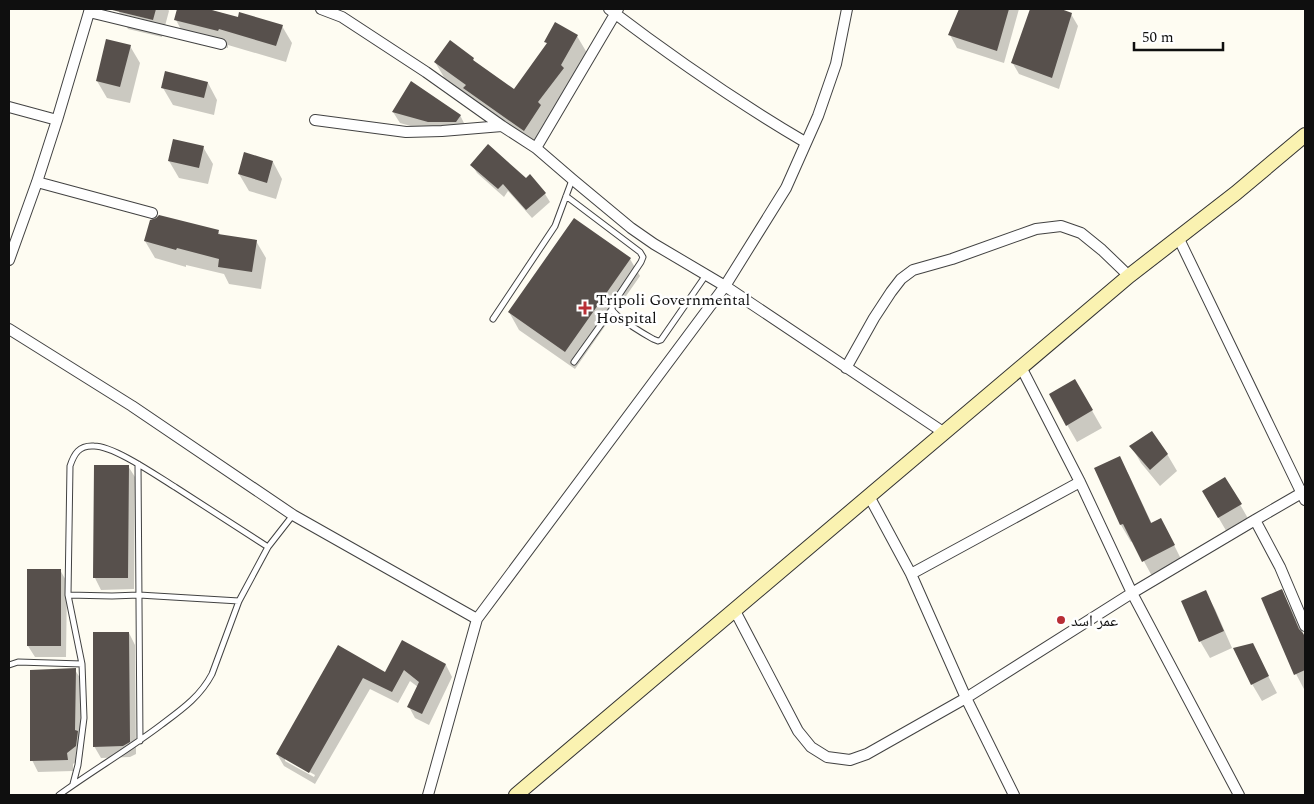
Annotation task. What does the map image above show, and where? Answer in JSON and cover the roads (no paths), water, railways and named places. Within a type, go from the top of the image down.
[{"type":"main road","points":[[516,795],[1129,276],[1236,193],[1305,136]]},
{"type":"street","points":[[321,9],[344,13],[502,126],[536,148],[631,228],[654,244],[725,286],[943,432]]},
{"type":"street","points":[[428,795],[477,619],[725,286],[786,188],[818,116],[836,64],[847,9]]},
{"type":"street","points":[[9,260],[58,120],[89,10],[221,44]]},
{"type":"street","points":[[536,148],[614,10],[675,57],[770,121],[806,142]]},
{"type":"street","points":[[9,107],[58,120]]},
{"type":"street","points":[[315,120],[406,132],[502,126]]},
{"type":"street","points":[[37,182],[152,213]]},
{"type":"street","points":[[846,368],[891,292],[901,279],[913,270],[952,259],[1036,229],[1061,226],[1081,233],[1129,276]]},
{"type":"street","points":[[734,609],[798,731],[811,748],[827,757],[850,760],[867,754],[966,698],[1132,593],[1255,520],[1304,494],[1178,237]]},
{"type":"street","points":[[9,329],[132,406],[293,515],[477,619]]},
{"type":"street","points":[[1021,367],[1080,482],[1132,593],[1239,795]]},
{"type":"street","points":[[910,574],[1080,482]]},
{"type":"street","points":[[869,496],[910,574],[966,698],[1014,795]]},
{"type":"street","points":[[1255,520],[1280,567],[1305,626]]},
{"type":"lane","points":[[493,319],[555,226],[572,179]]},
{"type":"lane","points":[[566,196],[640,252],[642,257],[641,262],[613,304],[612,309],[574,362]]},
{"type":"lane","points":[[612,309],[613,312],[653,339],[661,340],[706,274]]},
{"type":"lane","points":[[72,785],[78,765],[84,718],[82,664],[68,595],[70,466],[74,454],[82,448],[93,446],[106,448],[138,464],[268,547]]},
{"type":"lane","points":[[138,464],[140,741]]},
{"type":"lane","points":[[59,795],[140,741],[188,705],[206,684],[239,601],[268,547],[293,515]]},
{"type":"lane","points":[[68,595],[139,595],[239,601]]},
{"type":"lane","points":[[9,665],[18,662],[82,664]]},
{"type":"place","name":"Tripoli Governmental Hospital","points":[[585,308]]},
{"type":"place","name":"عمر اسد","points":[[1061,620]]}]
